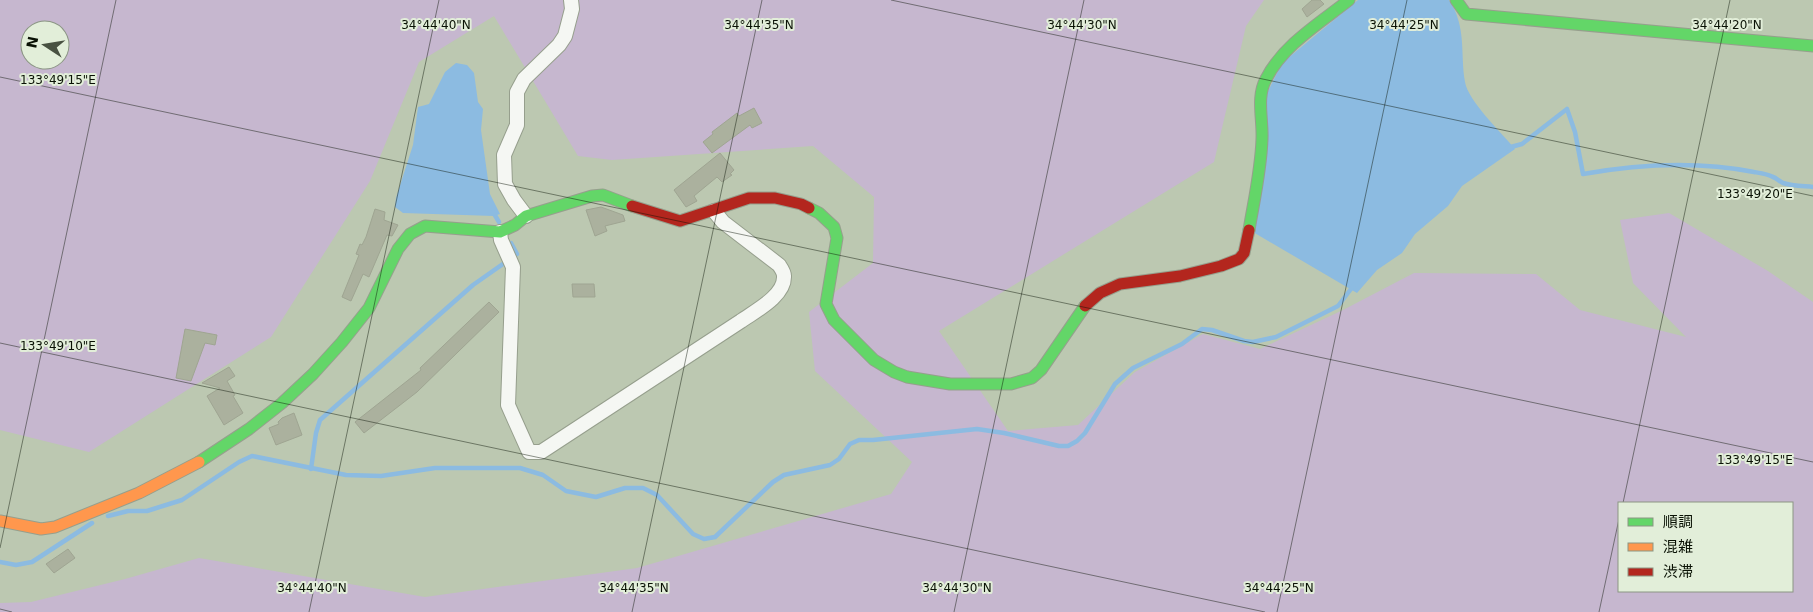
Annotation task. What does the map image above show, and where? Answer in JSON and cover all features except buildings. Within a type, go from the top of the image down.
[{"type":"street","points":[[526,216],[505,184],[504,155],[517,124],[517,92],[524,78],[559,45],[565,36],[572,9],[571,0]]},
{"type":"street","points":[[0,521],[42,529],[64,523],[138,495],[219,452],[273,411],[328,359],[369,307],[404,240],[414,231],[425,226],[500,232],[515,225],[526,216],[592,196],[603,195],[644,210],[680,220],[714,211],[749,198],[775,198],[801,204],[824,218],[834,227],[837,238],[826,304],[834,320],[874,360],[894,372],[907,377],[950,384],[1000,385],[1023,382],[1032,378],[1041,370],[1075,319],[1086,305],[1100,293],[1120,284],[1180,276],[1221,266],[1239,259],[1244,253],[1246,245],[1259,162],[1262,138],[1260,97],[1262,86],[1276,62],[1349,0]]},
{"type":"street","points":[[1456,0],[1466,14],[1813,46]]},
{"type":"street","points":[[500,232],[501,240],[513,267],[508,405],[529,452],[541,452],[741,321],[772,299],[782,286],[784,275],[779,265],[723,222],[714,211]]},
{"type":"shaded area","points":[[0,0],[1264,0],[1246,26],[1214,162],[939,331],[1008,431],[1078,425],[1135,372],[1203,334],[1260,349],[1343,310],[1414,273],[1536,274],[1580,310],[1686,337],[1633,283],[1620,220],[1669,213],[1768,271],[1813,302],[1813,612],[0,612],[0,603],[31,602],[125,579],[199,558],[425,597],[637,568],[891,494],[912,462],[815,371],[809,312],[873,263],[874,197],[813,146],[612,160],[578,156],[494,16],[419,62],[370,181],[271,337],[89,452],[0,430]]},
{"type":"water","points":[[1358,0],[1449,0],[1455,10],[1461,30],[1467,90],[1486,117],[1515,149],[1462,186],[1448,206],[1415,234],[1402,253],[1377,270],[1357,293],[1253,232],[1265,97],[1282,63]]},
{"type":"water","points":[[456,63],[467,65],[474,73],[478,102],[483,109],[481,130],[490,194],[500,214],[494,216],[403,213],[395,207],[396,198],[413,145],[418,107],[429,104],[445,72]]},
{"type":"waterway","points":[[1507,148],[1522,144],[1567,109],[1575,132],[1583,174],[1647,166],[1712,166],[1764,174],[1786,184],[1813,187]]},
{"type":"waterway","points":[[493,212],[499,222]]},
{"type":"waterway","points":[[311,469],[316,433],[320,420],[473,285],[517,254],[511,243]]},
{"type":"waterway","points":[[108,516],[128,511],[147,511],[182,500],[239,462],[252,456],[346,475],[381,476],[435,468],[520,468],[543,475],[566,491],[596,497],[625,488],[643,488],[657,495],[693,534],[704,539],[715,537],[773,482],[784,475],[830,465],[839,459],[850,444],[859,440],[977,429],[1004,433],[1059,446],[1068,446],[1085,433],[1115,384],[1133,368],[1182,344],[1202,329],[1212,330],[1244,341],[1253,342],[1276,337],[1338,306],[1354,285]]},
{"type":"waterway","points":[[0,562],[16,565],[32,562],[92,523]]},
{"type":"traffic: fast","points":[[1249,230],[1261,151],[1261,93],[1266,79],[1273,67],[1292,45],[1349,0]]},
{"type":"traffic: fast","points":[[1456,0],[1466,14],[1813,46]]},
{"type":"traffic: fast","points":[[199,462],[249,429],[282,403],[313,374],[369,308],[398,249],[410,234],[425,226],[500,232],[515,225],[526,216],[592,196],[603,195],[632,206]]},
{"type":"traffic: fast","points":[[809,208],[819,213],[834,227],[837,238],[826,304],[834,320],[874,360],[894,372],[907,377],[950,384],[1011,384],[1032,378],[1041,370],[1085,306]]},
{"type":"traffic: slow","points":[[0,521],[41,529],[55,527],[139,493],[199,462]]},
{"type":"traffic: jam","points":[[632,206],[680,221],[749,198],[775,198],[801,204],[809,208]]},
{"type":"traffic: jam","points":[[1085,306],[1100,293],[1120,284],[1180,276],[1221,266],[1239,259],[1244,253],[1249,230]]}]
